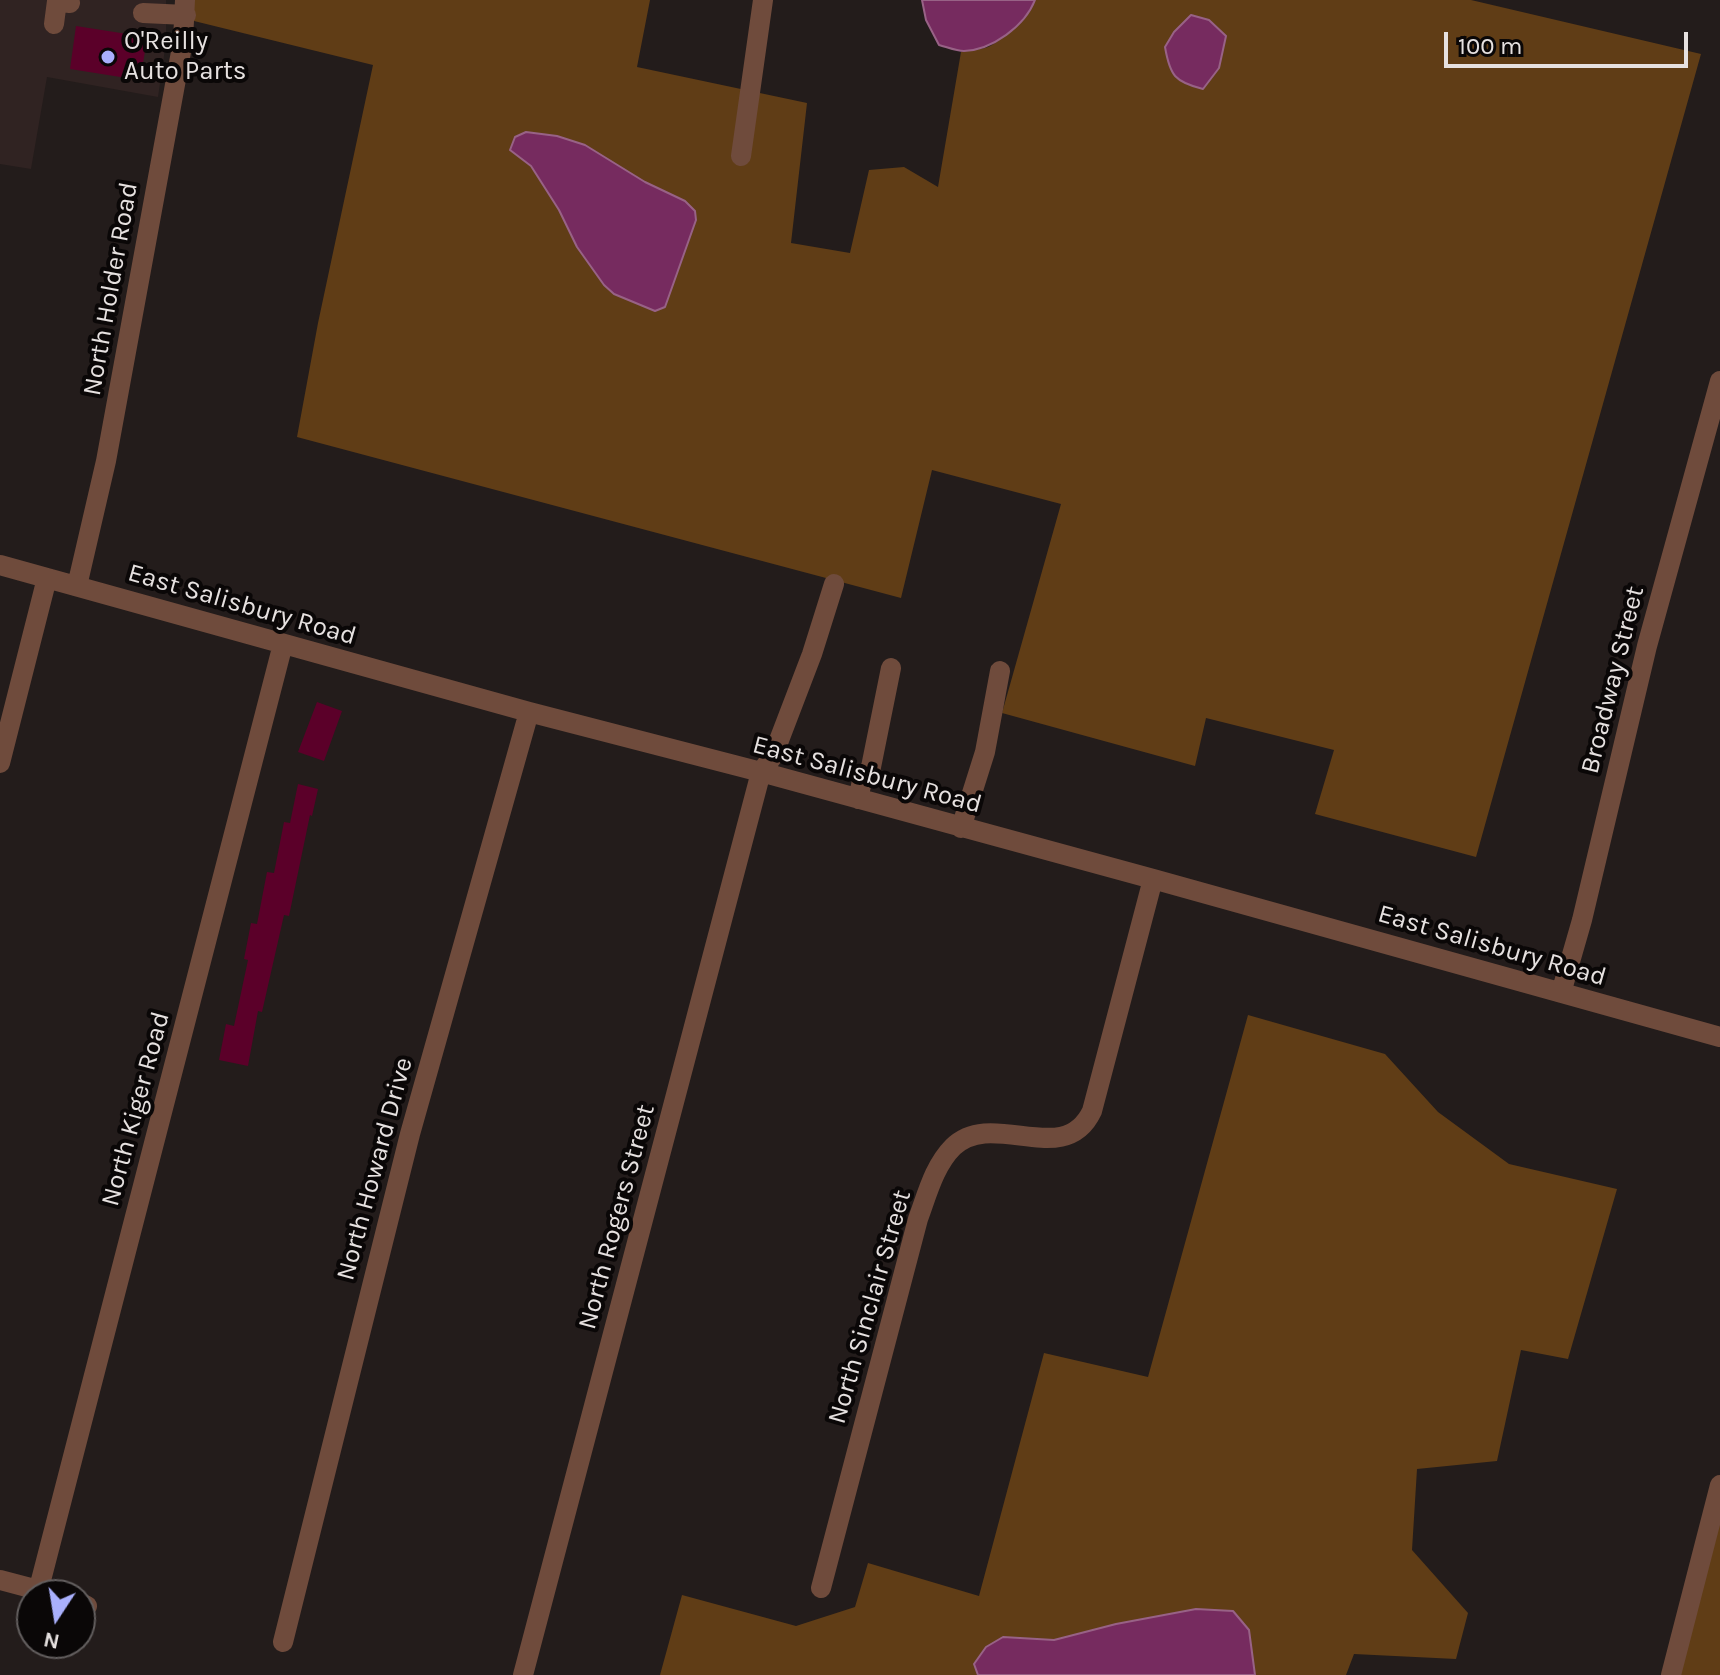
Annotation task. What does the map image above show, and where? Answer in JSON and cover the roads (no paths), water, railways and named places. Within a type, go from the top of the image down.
[{"type":"street","points":[[741,156],[763,0]]},
{"type":"street","points":[[54,24],[61,1]]},
{"type":"street","points":[[143,13],[185,7]]},
{"type":"street","name":"North Holder Road","points":[[77,586],[106,461],[185,7]]},
{"type":"street","name":"Broadway Street","points":[[1561,993],[1582,920],[1647,646],[1720,381]]},
{"type":"street","name":"East Salisbury Road","points":[[0,565],[1720,1037]]},
{"type":"street","points":[[0,763],[47,578]]},
{"type":"street","name":"North Rogers Street","points":[[523,1675],[761,772],[773,756],[807,669],[834,584]]},
{"type":"street","name":"North Kiger Road","points":[[51,1579],[283,644]]},
{"type":"street","points":[[858,799],[862,781],[871,767],[891,668]]},
{"type":"street","points":[[961,828],[985,752],[1000,671]]},
{"type":"street","name":"North Howard Drive","points":[[283,1642],[410,1134],[529,712]]},
{"type":"street","name":"North Sinclair Street","points":[[821,1588],[918,1219],[937,1169],[954,1146],[975,1135],[990,1133],[1058,1139],[1078,1132],[1087,1123],[1153,879]]},
{"type":"street","points":[[1671,1675],[1720,1485]]},
{"type":"place","name":"O'Reilly Auto Parts","points":[[108,57]]}]
